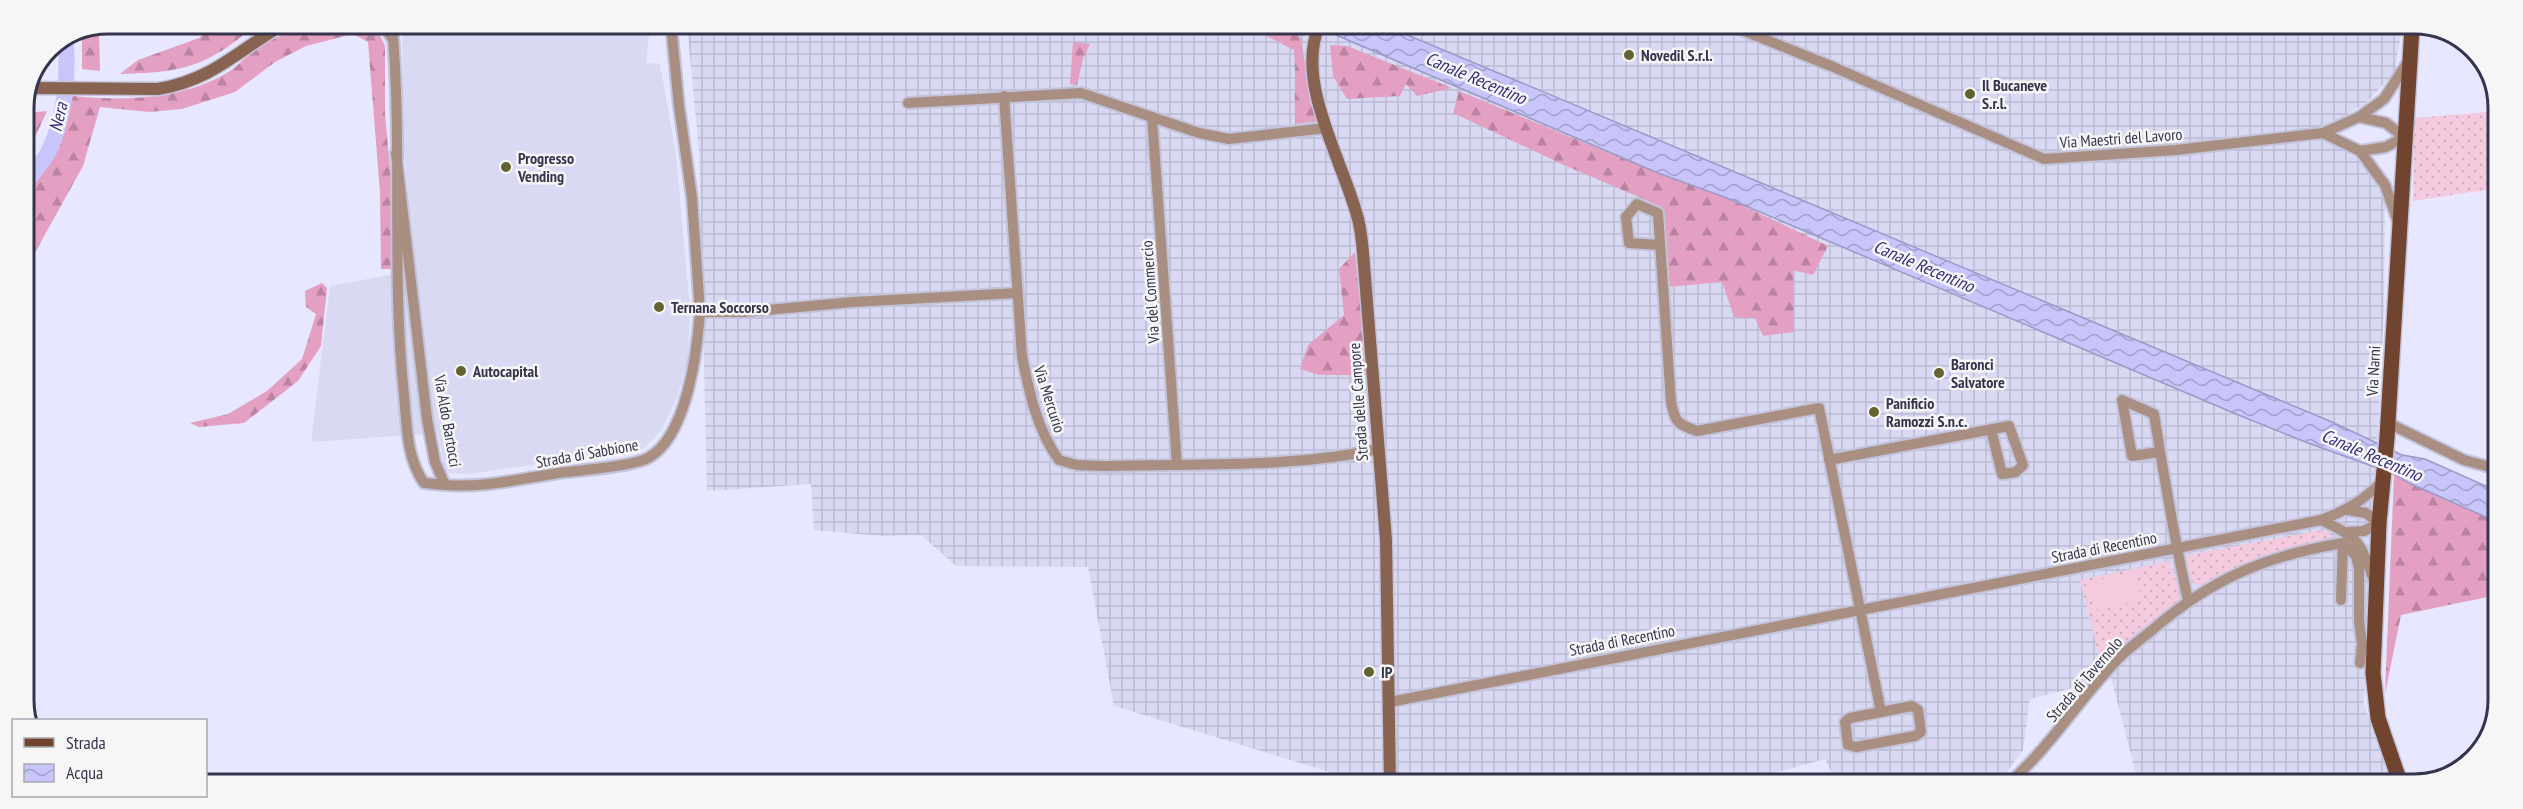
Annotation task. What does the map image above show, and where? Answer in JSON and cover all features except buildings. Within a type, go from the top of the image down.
[{"type":"main road","name":"Via Narni","points":[[2397,774],[2378,718],[2373,673],[2379,523],[2388,431],[2411,34]]},
{"type":"street","points":[[38,88],[158,89],[198,79],[234,59],[266,34]]},
{"type":"street","points":[[389,34],[393,39],[396,34]]},
{"type":"street","name":"Via Aldo Bartocci","points":[[393,34],[396,71],[396,153],[398,340],[410,455],[424,483],[445,485],[435,462],[427,419],[396,153]]},
{"type":"street","name":"Strada di Sabbione","points":[[445,485],[458,486],[512,480],[647,459],[670,435],[693,375],[700,312],[692,198],[672,34]]},
{"type":"street","name":"Strada delle Campore","points":[[1317,34],[1313,53],[1316,91],[1326,128],[1359,222],[1364,265],[1386,540],[1390,774]]},
{"type":"street","name":"Via Maestri del Lavoro","points":[[1752,34],[2044,159],[2176,150],[2323,133],[2359,117],[2384,99],[2409,59]]},
{"type":"street","points":[[908,103],[1081,93],[1199,133],[1229,139],[1326,128]]},
{"type":"street","name":"Via Mercurio","points":[[1004,96],[1022,356],[1030,394],[1042,430],[1059,460],[1077,465],[1102,466],[1274,463],[1347,456],[1378,448]]},
{"type":"street","name":"Via del Commercio","points":[[1152,117],[1177,465]]},
{"type":"street","points":[[2359,117],[2386,123],[2404,137],[2386,147],[2360,151]]},
{"type":"street","points":[[2323,133],[2360,151],[2385,185],[2400,228]]},
{"type":"street","points":[[1660,245],[1674,418],[1682,426],[1697,431],[1819,408],[1881,712]]},
{"type":"street","points":[[700,312],[745,312],[1017,293]]},
{"type":"street","name":"Strada di Recentino","points":[[2160,452],[2132,456],[2122,400],[2154,414],[2176,548]]},
{"type":"street","points":[[1829,460],[1991,429]]},
{"type":"street","points":[[2388,431],[2464,460],[2488,467]]},
{"type":"street","name":"Strada di Recentino","points":[[1390,702],[2320,520],[2347,510],[2383,481]]},
{"type":"street","points":[[2345,537],[2379,523],[2366,513],[2347,510]]},
{"type":"street","points":[[2320,520],[2362,548],[2376,586]]},
{"type":"street","points":[[2342,600],[2345,537]]},
{"type":"street","points":[[2345,537],[2356,556],[2359,569],[2361,663]]},
{"type":"street","name":"Strada di Tavernolo","points":[[2019,774],[2034,761],[2117,659],[2188,600],[2221,580],[2264,561],[2345,537]]},
{"type":"street","points":[[2176,548],[2188,600]]},
{"type":"street","points":[[1912,706],[1918,710],[1921,732],[1915,736],[1856,747],[1848,745],[1845,722],[1850,718],[1881,712],[1912,706]]},
{"type":"shaded area","points":[[404,34],[649,34],[646,63],[660,64],[676,154],[690,309],[688,360],[677,398],[661,431],[643,449],[469,474],[449,473],[444,468],[438,433],[311,442],[330,286],[416,270],[404,152]]},
{"type":"shaded area","points":[[688,34],[2401,34],[2395,72],[2367,102],[2318,133],[2358,159],[2376,177],[2385,204],[2384,307],[2364,704],[2389,774],[2136,774],[2111,678],[2030,699],[2023,750],[2005,774],[1832,774],[1825,759],[1770,774],[1336,774],[1114,706],[1088,567],[956,566],[921,535],[881,536],[814,530],[811,484],[707,491],[699,152]]},
{"type":"shaded area","points":[[2488,112],[2488,190],[2413,201],[2414,118]]},
{"type":"shaded area","points":[[2325,531],[2331,535],[2331,539],[2205,584],[2197,585],[2187,575],[2182,562],[2188,555]]},
{"type":"shaded area","points":[[2170,561],[2179,599],[2172,608],[2117,652],[2100,660],[2080,580]]},
{"type":"shaded area","points":[[2135,572],[2141,600],[2094,610],[2088,582]]},
{"type":"green space","points":[[204,34],[245,34],[222,51],[193,65],[157,72],[120,74],[138,60],[199,38]]},
{"type":"green space","points":[[286,34],[353,34],[306,46],[275,62],[235,92],[182,109],[149,112],[100,107],[83,166],[35,253],[35,184],[55,154],[73,96],[134,98],[194,88],[230,71],[254,50]]},
{"type":"green space","points":[[353,34],[379,34],[385,46],[385,114],[394,212],[394,269],[381,269],[380,193],[368,42]]},
{"type":"green space","points":[[1263,34],[1300,35],[1309,85],[1320,121],[1295,124],[1294,50]]},
{"type":"green space","points":[[99,35],[100,71],[82,69],[82,39]]},
{"type":"green space","points":[[1073,42],[1090,44],[1083,59],[1077,85],[1070,84]]},
{"type":"green space","points":[[1330,45],[1347,46],[1452,88],[1417,96],[1406,84],[1400,96],[1347,99],[1333,76]]},
{"type":"green space","points":[[1459,91],[1658,173],[1727,198],[1828,246],[1813,275],[1793,270],[1794,332],[1763,336],[1755,318],[1734,317],[1722,282],[1667,287],[1662,207],[1564,165],[1453,113]]},
{"type":"green space","points":[[47,111],[35,137],[35,112]]},
{"type":"green space","points":[[1355,252],[1367,375],[1319,375],[1300,369],[1308,345],[1344,315],[1339,269]]},
{"type":"green space","points":[[322,283],[327,288],[321,346],[298,381],[244,423],[199,427],[190,423],[228,414],[267,391],[302,359],[316,314],[306,307],[305,291]]},
{"type":"green space","points":[[2394,474],[2488,518],[2488,597],[2401,615],[2385,694]]},
{"type":"water","name":"Canale Recentino","points":[[1334,34],[1405,34],[2332,422],[2402,455],[2425,459],[2488,487],[2488,518],[2394,474],[2236,414],[1727,198],[1658,173]]},
{"type":"waterway","name":"Nera","points":[[35,171],[47,155],[59,125],[66,83],[66,48]]},
{"type":"place","name":"Novedil S.r.l.","points":[[1629,55]]},
{"type":"place","name":"Il Bucaneve S.r.l.","points":[[1970,94]]},
{"type":"place","name":"Progresso Vending","points":[[506,167]]},
{"type":"place","name":"Ternana Soccorso","points":[[659,307]]},
{"type":"place","name":"Autocapital","points":[[461,371]]},
{"type":"place","name":"Baronci Salvatore","points":[[1939,373]]},
{"type":"place","name":"Panificio Ramozzi S.n.c.","points":[[1874,412]]},
{"type":"place","name":"IP","points":[[1369,672]]}]
